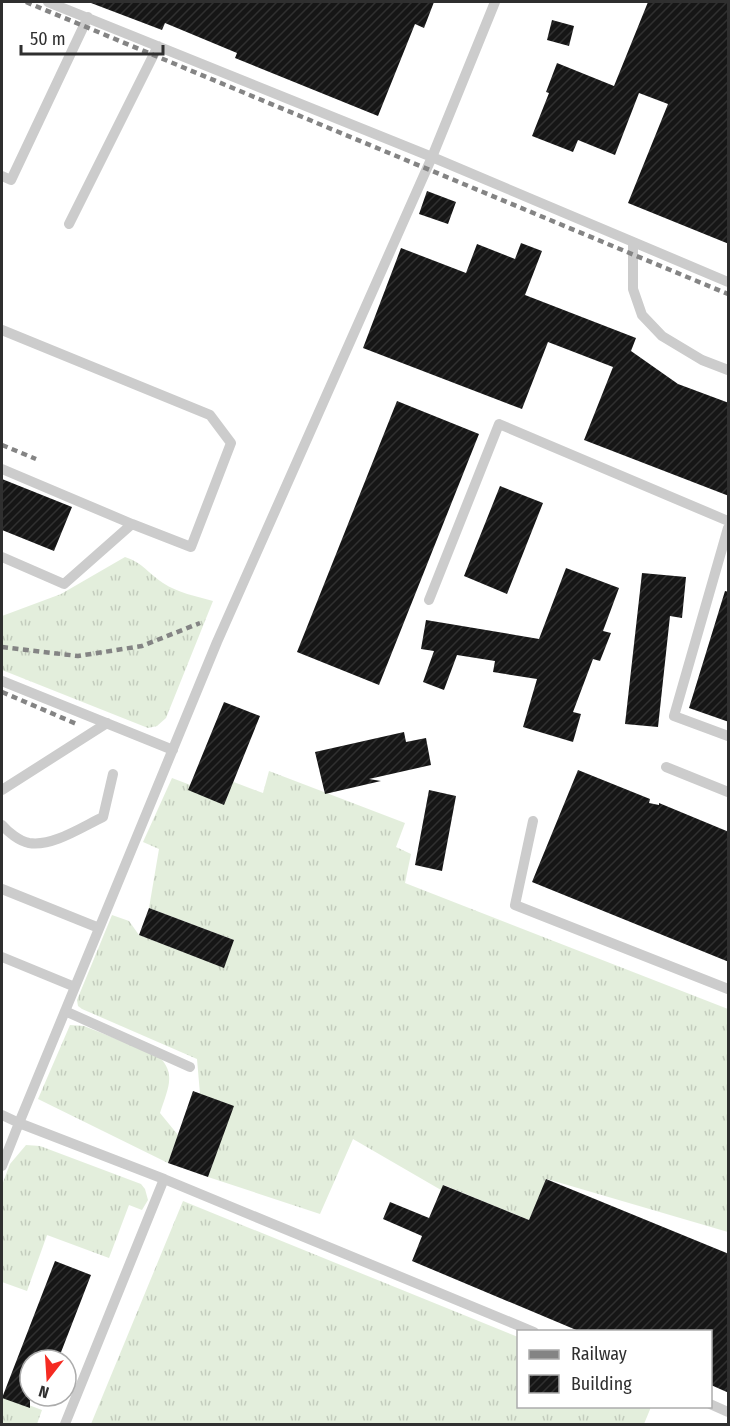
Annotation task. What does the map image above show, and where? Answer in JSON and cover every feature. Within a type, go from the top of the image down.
[{"type":"lane","points":[[48,2],[432,157],[729,282]]},
{"type":"lane","points":[[2,1166],[217,642],[432,157],[495,2]]},
{"type":"lane","points":[[2,176],[11,180],[88,17]]},
{"type":"lane","points":[[69,224],[158,46]]},
{"type":"lane","points":[[633,242],[633,289],[642,315],[662,336],[702,360],[729,370]]},
{"type":"lane","points":[[2,330],[210,415],[231,443],[190,547],[2,469]]},
{"type":"lane","points":[[429,600],[499,424],[729,521]]},
{"type":"lane","points":[[2,557],[64,584],[132,524]]},
{"type":"lane","points":[[729,528],[674,716],[729,736]]},
{"type":"lane","points":[[2,681],[172,750]]},
{"type":"lane","points":[[2,790],[106,723]]},
{"type":"lane","points":[[666,767],[729,792]]},
{"type":"lane","points":[[2,825],[27,843],[50,843],[103,818],[113,774]]},
{"type":"lane","points":[[533,821],[515,905],[729,989]]},
{"type":"lane","points":[[2,889],[99,928]]},
{"type":"lane","points":[[2,957],[75,987]]},
{"type":"lane","points":[[65,1011],[190,1067]]},
{"type":"lane","points":[[2,1115],[164,1179],[529,1330]]},
{"type":"lane","points":[[65,1425],[164,1179]]},
{"type":"lane","points":[[712,1404],[729,1412]]},
{"type":"green space","points":[[125,557],[136,562],[169,586],[213,601],[166,718],[157,726],[148,728],[2,670],[2,616],[61,594]]},
{"type":"green space","points":[[269,771],[405,823],[396,847],[411,854],[405,883],[728,1009],[728,1232],[547,1179],[529,1220],[444,1185],[441,1190],[353,1139],[320,1214],[208,1177],[233,1106],[200,1094],[197,1059],[82,1009],[78,1006],[77,1000],[112,915],[129,921],[139,935],[224,967],[234,940],[149,908],[159,849],[143,842],[172,778],[227,799],[231,781],[263,793]]},
{"type":"green space","points":[[70,1025],[84,1026],[157,1055],[163,1062],[167,1068],[169,1082],[160,1113],[178,1135],[168,1163],[38,1099]]},
{"type":"green space","points":[[26,1145],[40,1146],[141,1184],[148,1200],[142,1210],[129,1205],[109,1258],[47,1235],[27,1291],[2,1282],[2,1185],[10,1164]]},
{"type":"green space","points":[[183,1201],[517,1337],[517,1408],[651,1408],[644,1424],[91,1424]]},
{"type":"green space","points":[[2,1395],[18,1401],[18,1408],[42,1410],[37,1424],[2,1424]]},
{"type":"building","points":[[91,2],[434,2],[424,28],[415,24],[378,116],[235,58],[237,53],[165,23],[162,30]]},
{"type":"building","points":[[648,2],[729,2],[729,244],[628,203],[668,104],[639,93],[615,155],[578,140],[573,152],[532,136],[549,93],[546,92],[557,63],[614,86]]},
{"type":"building","points":[[552,20],[574,26],[569,46],[547,40]]},
{"type":"building","points":[[427,191],[456,202],[448,224],[419,214]]},
{"type":"building","points":[[521,243],[542,251],[525,295],[636,338],[631,351],[678,384],[729,403],[729,496],[584,440],[613,367],[548,342],[522,409],[363,348],[401,248],[466,273],[477,244],[515,259]]},
{"type":"building","points":[[397,401],[479,434],[379,685],[297,652]]},
{"type":"building","points":[[2,479],[72,507],[54,551],[2,530]]},
{"type":"building","points":[[500,486],[543,503],[507,594],[464,576]]},
{"type":"building","points":[[566,568],[619,588],[603,631],[611,633],[600,661],[593,659],[573,712],[581,714],[573,742],[523,727],[537,679],[493,672],[495,661],[457,655],[444,690],[423,682],[434,651],[421,649],[426,620],[539,639]]},
{"type":"building","points":[[642,573],[686,577],[682,618],[670,616],[658,727],[625,724]]},
{"type":"building","points":[[725,591],[729,592],[729,722],[689,708]]},
{"type":"building","points":[[224,702],[260,716],[224,805],[188,790]]},
{"type":"building","points":[[404,732],[406,742],[426,738],[431,765],[369,779],[381,781],[325,794],[315,752]]},
{"type":"building","points":[[578,770],[650,799],[649,803],[659,805],[659,803],[729,832],[729,962],[532,882]]},
{"type":"building","points":[[429,790],[456,796],[442,871],[415,865]]},
{"type":"building","points":[[149,908],[234,940],[224,968],[139,935]]},
{"type":"building","points":[[193,1091],[234,1106],[208,1177],[168,1163]]},
{"type":"building","points":[[546,1179],[729,1254],[729,1393],[712,1385],[712,1330],[576,1330],[412,1261],[422,1236],[383,1219],[390,1202],[429,1218],[443,1185],[529,1220]]},
{"type":"building","points":[[55,1261],[91,1275],[63,1348],[21,1348]]},
{"type":"building","points":[[18,1357],[18,1404],[2,1398]]},
{"type":"railway","points":[[26,2],[728,294]]},
{"type":"railway","points":[[2,445],[36,459]]},
{"type":"railway","points":[[2,647],[78,656],[142,646],[200,623]]},
{"type":"railway","points":[[2,692],[79,725]]}]
